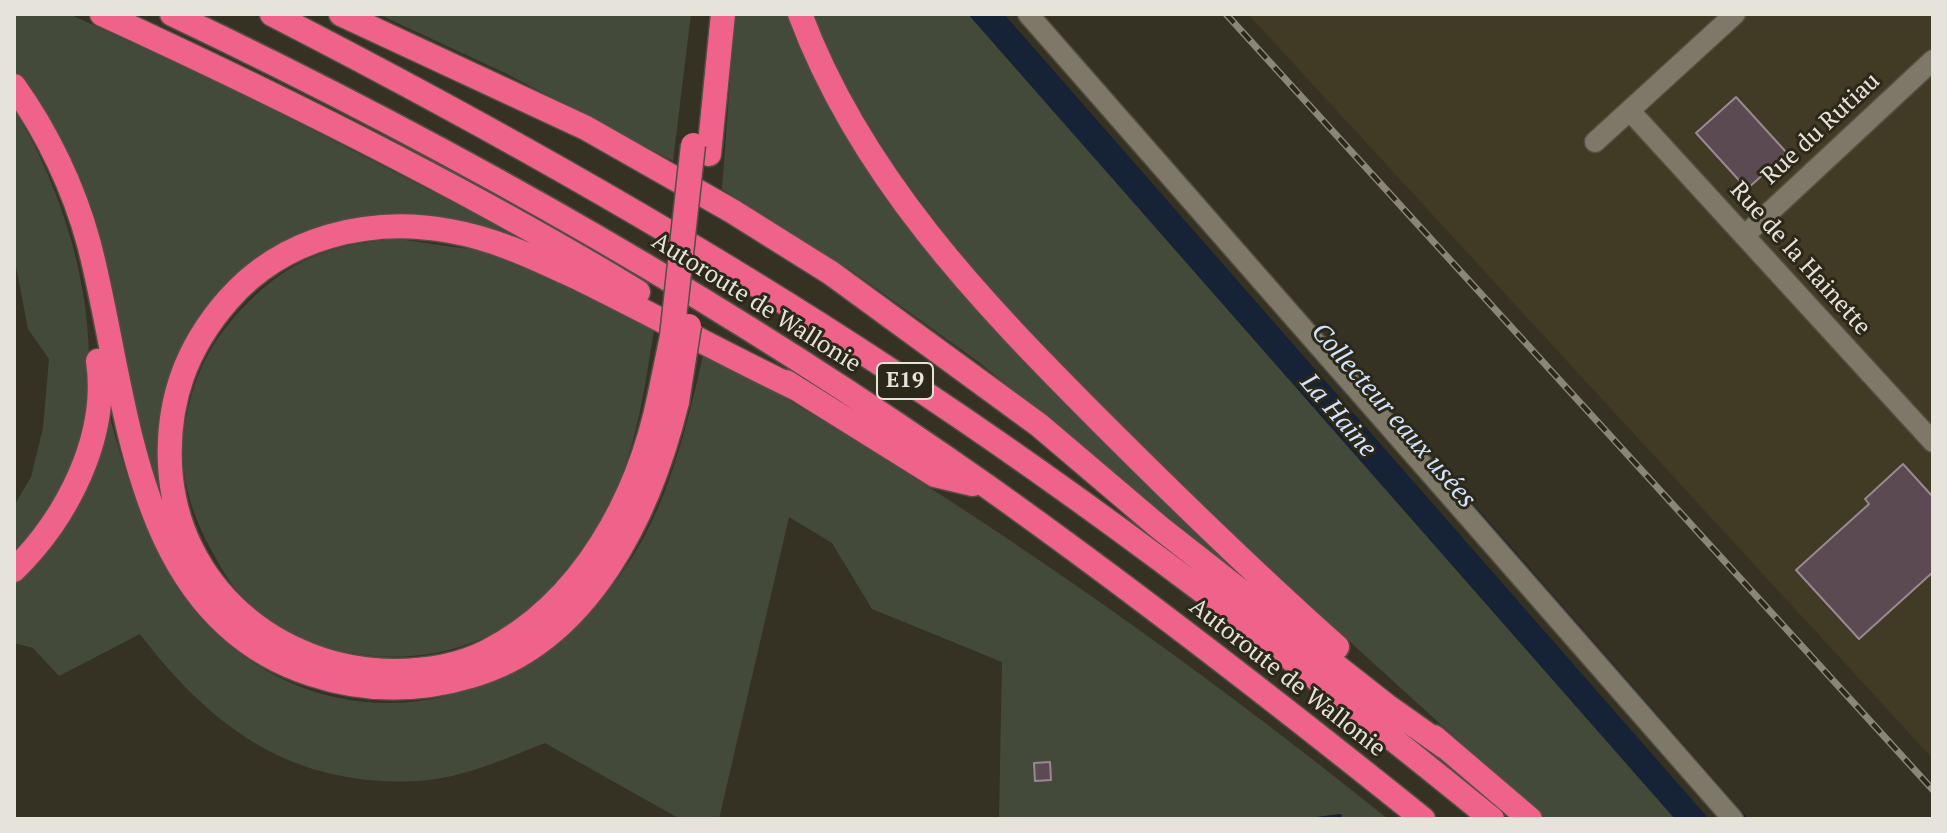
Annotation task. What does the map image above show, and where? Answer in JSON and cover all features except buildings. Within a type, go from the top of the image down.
[{"type":"highway","points":[[102,14],[230,73],[410,164],[581,258],[935,475],[987,487]]},
{"type":"highway","name":"Autoroute de Wallonie","points":[[172,14],[406,132],[595,236],[755,333],[987,487],[1285,709],[1423,819]]},
{"type":"highway","name":"Autoroute de Wallonie","points":[[272,14],[440,101],[613,197],[893,372],[1256,634],[1492,819]]},
{"type":"highway","points":[[341,14],[586,128],[732,211],[831,273],[1039,425],[1159,527],[1387,706],[1445,747]]},
{"type":"highway","points":[[701,150],[707,14]]},
{"type":"highway","points":[[14,86],[47,138],[74,198],[89,244],[124,422],[137,467],[150,504],[195,590],[226,623],[261,652],[295,669],[336,683],[385,688],[437,686],[512,659],[549,633],[579,604],[626,540],[645,505],[668,398],[672,336],[723,14]]},
{"type":"highway","points":[[800,14],[830,86],[863,145],[937,244],[991,308],[1180,502],[1445,747],[1530,819]]},
{"type":"highway","points":[[668,398],[619,515],[578,576],[562,595],[522,630],[484,653],[447,665],[415,671],[371,670],[328,664],[294,650],[260,630],[230,604],[194,552],[176,508],[171,479],[171,421],[176,391],[197,339],[233,294],[256,273],[286,253],[319,239],[354,230],[401,226],[448,230],[488,240],[529,255],[799,390]]},
{"type":"highway","points":[[14,570],[47,535],[68,501],[84,464],[101,385],[92,317],[97,288]]},
{"type":"street","points":[[1028,14],[1733,819]]},
{"type":"street","points":[[1595,142],[1735,14]]},
{"type":"street","name":"Rue du Rutiau","points":[[1744,236],[1933,60]]},
{"type":"street","name":"Rue de la Hainette","points":[[1630,111],[1933,442]]},
{"type":"shaded area","points":[[1248,14],[1933,14],[1933,759]]},
{"type":"green space","points":[[14,14],[69,14],[223,84],[613,284],[390,217],[312,229],[279,244],[247,265],[217,295],[194,326],[163,518],[48,122],[14,69]]},
{"type":"green space","points":[[378,14],[691,14],[673,161],[505,73]]},
{"type":"green space","points":[[735,14],[788,14],[821,90],[860,154],[1233,563],[1229,569],[980,363],[849,269],[722,189]]},
{"type":"green space","points":[[813,14],[968,14],[1675,819],[1546,819],[1280,577],[1078,381],[947,236],[872,130],[840,74]]},
{"type":"green space","points":[[14,109],[52,184],[67,225],[86,311],[89,354],[87,396],[80,437],[69,469],[54,499],[14,553],[14,506],[31,477],[43,428],[49,359],[28,329],[14,256]]},
{"type":"green space","points":[[398,239],[489,252],[655,325],[640,412],[622,475],[605,514],[579,553],[548,590],[514,621],[496,632],[465,646],[431,654],[396,657],[327,647],[294,634],[265,616],[239,593],[213,553],[192,507],[185,475],[183,442],[191,398],[205,361],[227,326],[263,288],[302,262],[323,253],[345,246]]},
{"type":"green space","points":[[704,351],[882,457],[1055,571],[1224,692],[1388,819],[999,819],[1002,662],[872,609],[832,543],[789,517],[719,819],[680,819],[545,743],[482,767],[433,779],[372,780],[332,774],[294,762],[259,745],[227,724],[167,668],[140,634],[59,676],[33,648],[14,643],[14,579],[109,414],[136,502],[161,560],[177,587],[216,634],[267,671],[321,694],[377,703],[433,699],[487,683],[537,656],[583,618],[639,547],[674,466]]},
{"type":"water","name":"La Haine","points":[[968,14],[1004,14],[1709,819],[1675,819]]},
{"type":"waterway","name":"Collecteur eaux usées","points":[[1464,496],[1746,819]]},
{"type":"waterway","points":[[1316,819],[1340,816]]},
{"type":"railway","points":[[1226,14],[1933,790]]}]
